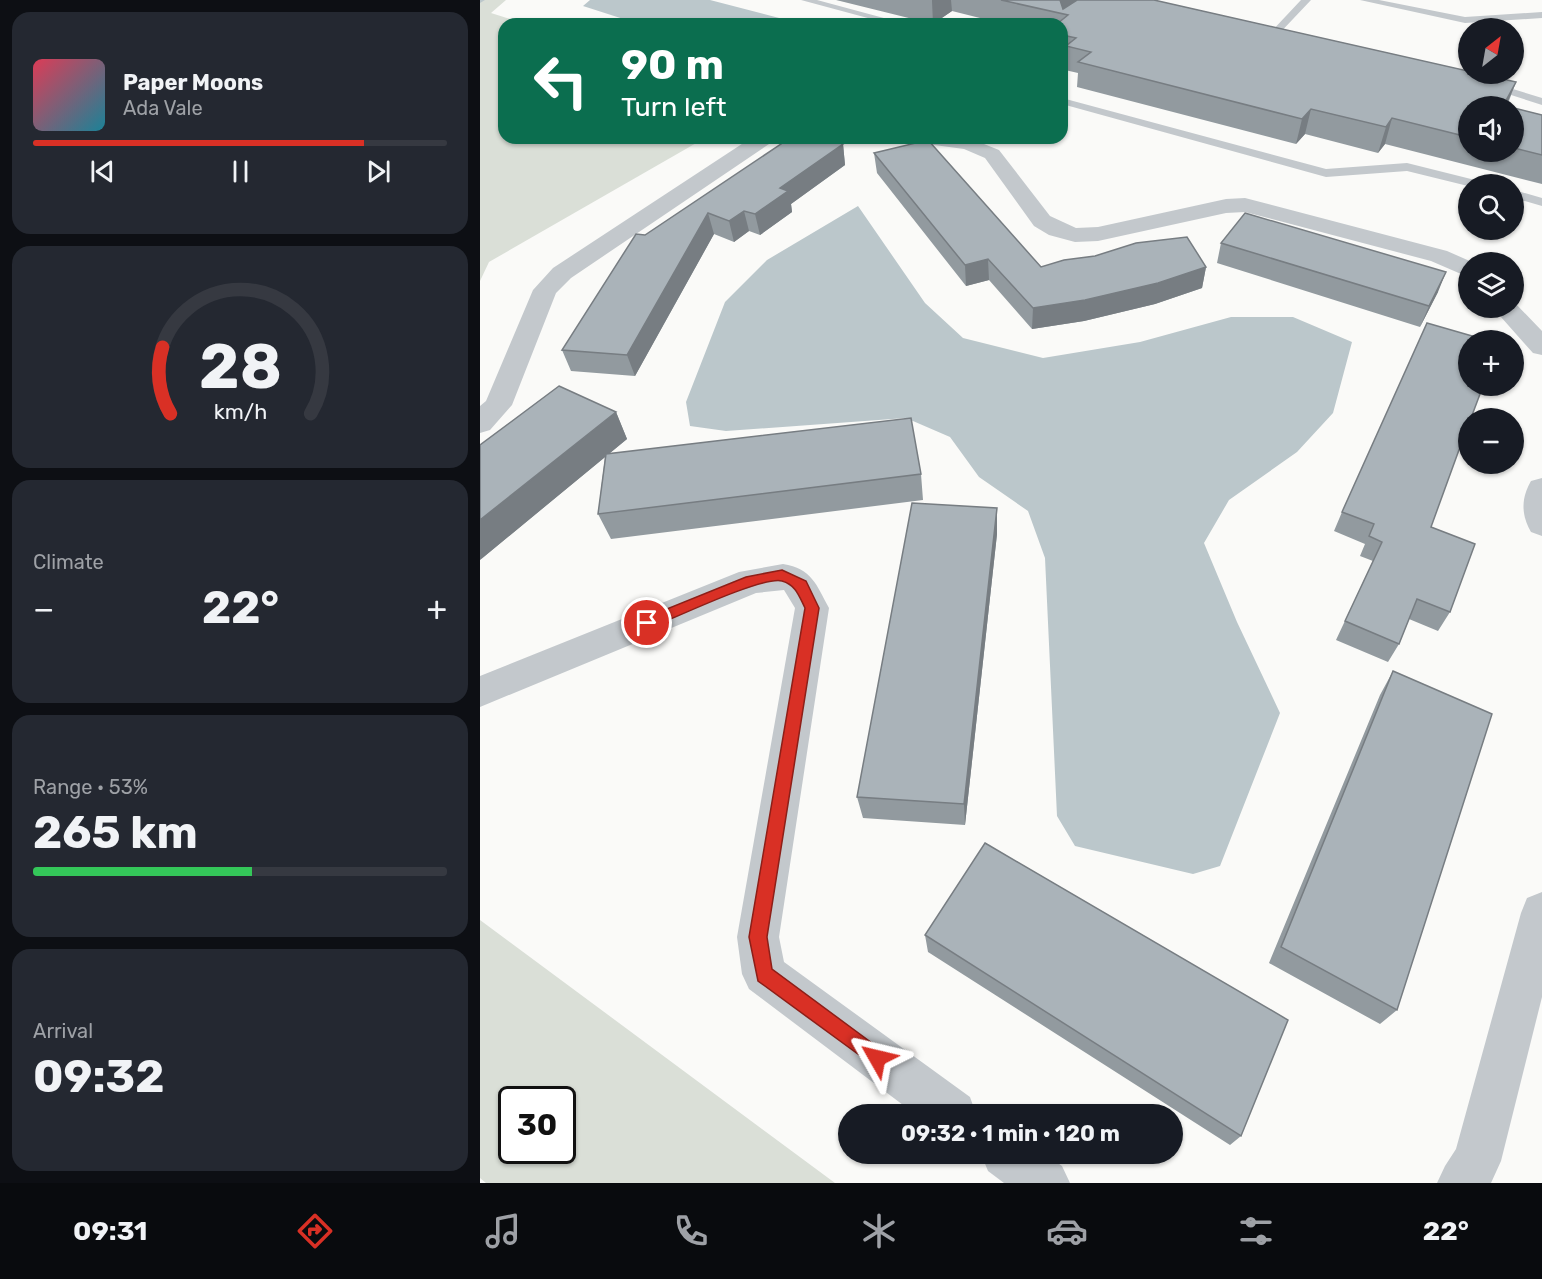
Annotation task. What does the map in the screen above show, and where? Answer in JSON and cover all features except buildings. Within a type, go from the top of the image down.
[{"type":"street","points":[[480,423],[498,405],[545,290],[556,278],[756,144]]},
{"type":"street","points":[[969,144],[983,148],[992,154],[1042,221],[1057,230],[1075,235],[1098,234],[1226,206],[1245,205],[1439,256],[1458,265]]},
{"type":"street","points":[[1515,318],[1542,347]]},
{"type":"street","points":[[1542,489],[1538,509],[1542,524]]},
{"type":"street","points":[[480,692],[751,580],[782,575],[801,585],[812,608],[758,937],[764,974],[940,1104]]},
{"type":"street","points":[[1462,1183],[1477,1161],[1542,913]]},
{"type":"street","points":[[1019,1164],[1045,1183]]},
{"type":"lane","points":[[806,0],[877,18]]},
{"type":"lane","points":[[1272,36],[1306,0]]},
{"type":"lane","points":[[1365,0],[1465,20],[1542,15]]},
{"type":"lane","points":[[1484,84],[1542,102]]},
{"type":"lane","points":[[1068,103],[1326,173],[1407,167],[1458,180]]},
{"type":"lane","points":[[1524,197],[1542,202]]},
{"type":"shaded area","points":[[480,0],[506,0],[491,13],[507,18],[498,18],[498,144],[695,144],[489,262],[480,281]]},
{"type":"shaded area","points":[[590,0],[710,0],[779,18],[620,18],[583,6]]},
{"type":"shaded area","points":[[858,206],[925,303],[963,338],[1043,358],[1140,342],[1231,317],[1293,317],[1352,342],[1333,413],[1297,452],[1229,500],[1204,543],[1237,622],[1280,713],[1220,866],[1193,874],[1075,846],[1057,816],[1045,558],[1028,511],[979,477],[950,437],[906,418],[726,431],[690,426],[686,402],[725,302],[767,260]]},
{"type":"shaded area","points":[[480,920],[835,1183],[486,1183],[480,1178]]},
{"type":"route","points":[[647,623],[751,580],[782,575],[801,585],[812,608],[758,937],[764,974],[877,1058]]}]
